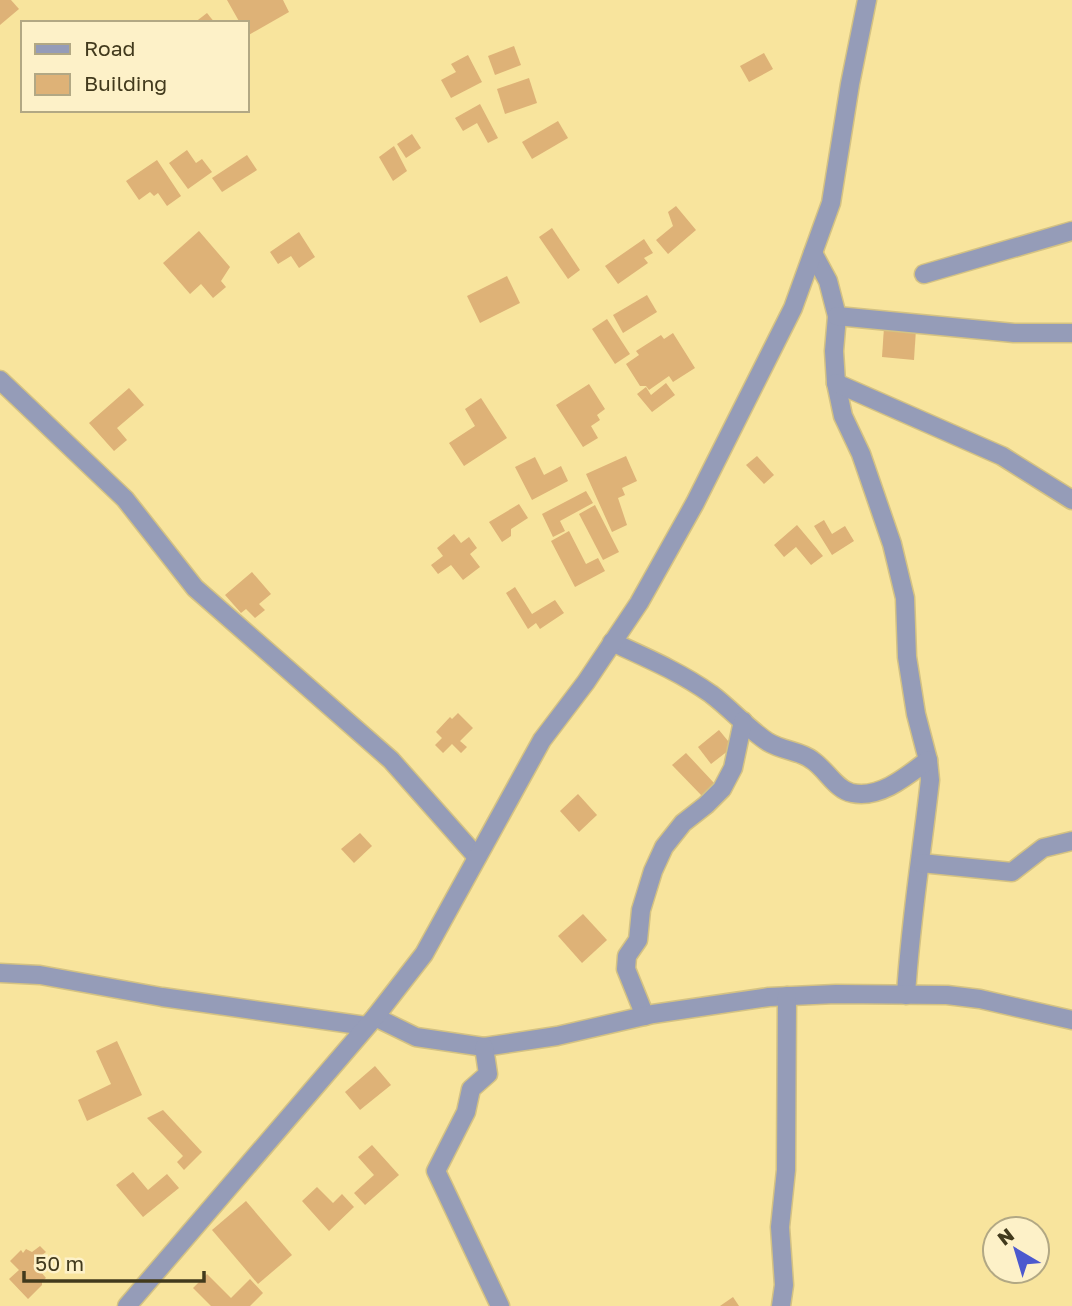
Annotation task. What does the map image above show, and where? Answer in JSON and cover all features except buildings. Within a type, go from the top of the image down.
[{"type":"street","points":[[127,1306],[371,1022],[424,954],[542,740],[639,603],[750,398],[793,308],[831,203],[867,0]]},
{"type":"street","points":[[924,274],[1072,231]]},
{"type":"street","points":[[813,253],[828,281],[837,316],[834,351],[836,383],[843,416],[861,454],[900,574],[905,598],[907,657],[916,714],[928,760],[930,780],[909,942],[906,995]]},
{"type":"street","points":[[837,316],[1014,333],[1072,332]]},
{"type":"street","points":[[0,380],[125,499],[195,588],[391,760],[477,857]]},
{"type":"street","points":[[836,383],[1002,456],[1072,500]]},
{"type":"street","points":[[612,642],[682,674],[766,741],[785,751],[811,759],[844,791],[855,794],[883,790],[928,760]]},
{"type":"street","points":[[645,1016],[626,969],[627,956],[638,940],[641,910],[653,871],[664,847],[683,823],[722,789],[733,768],[743,721]]},
{"type":"street","points":[[921,863],[1012,872],[1043,848],[1072,841]]},
{"type":"street","points":[[0,973],[40,975],[162,996],[371,1022],[416,1037],[484,1047],[557,1037],[645,1016],[787,996],[906,995],[980,999],[1072,1020]]},
{"type":"street","points":[[782,1306],[784,1285],[780,1227],[786,1170],[787,996]]},
{"type":"street","points":[[484,1047],[488,1074],[471,1089],[466,1112],[436,1171],[500,1306]]}]
